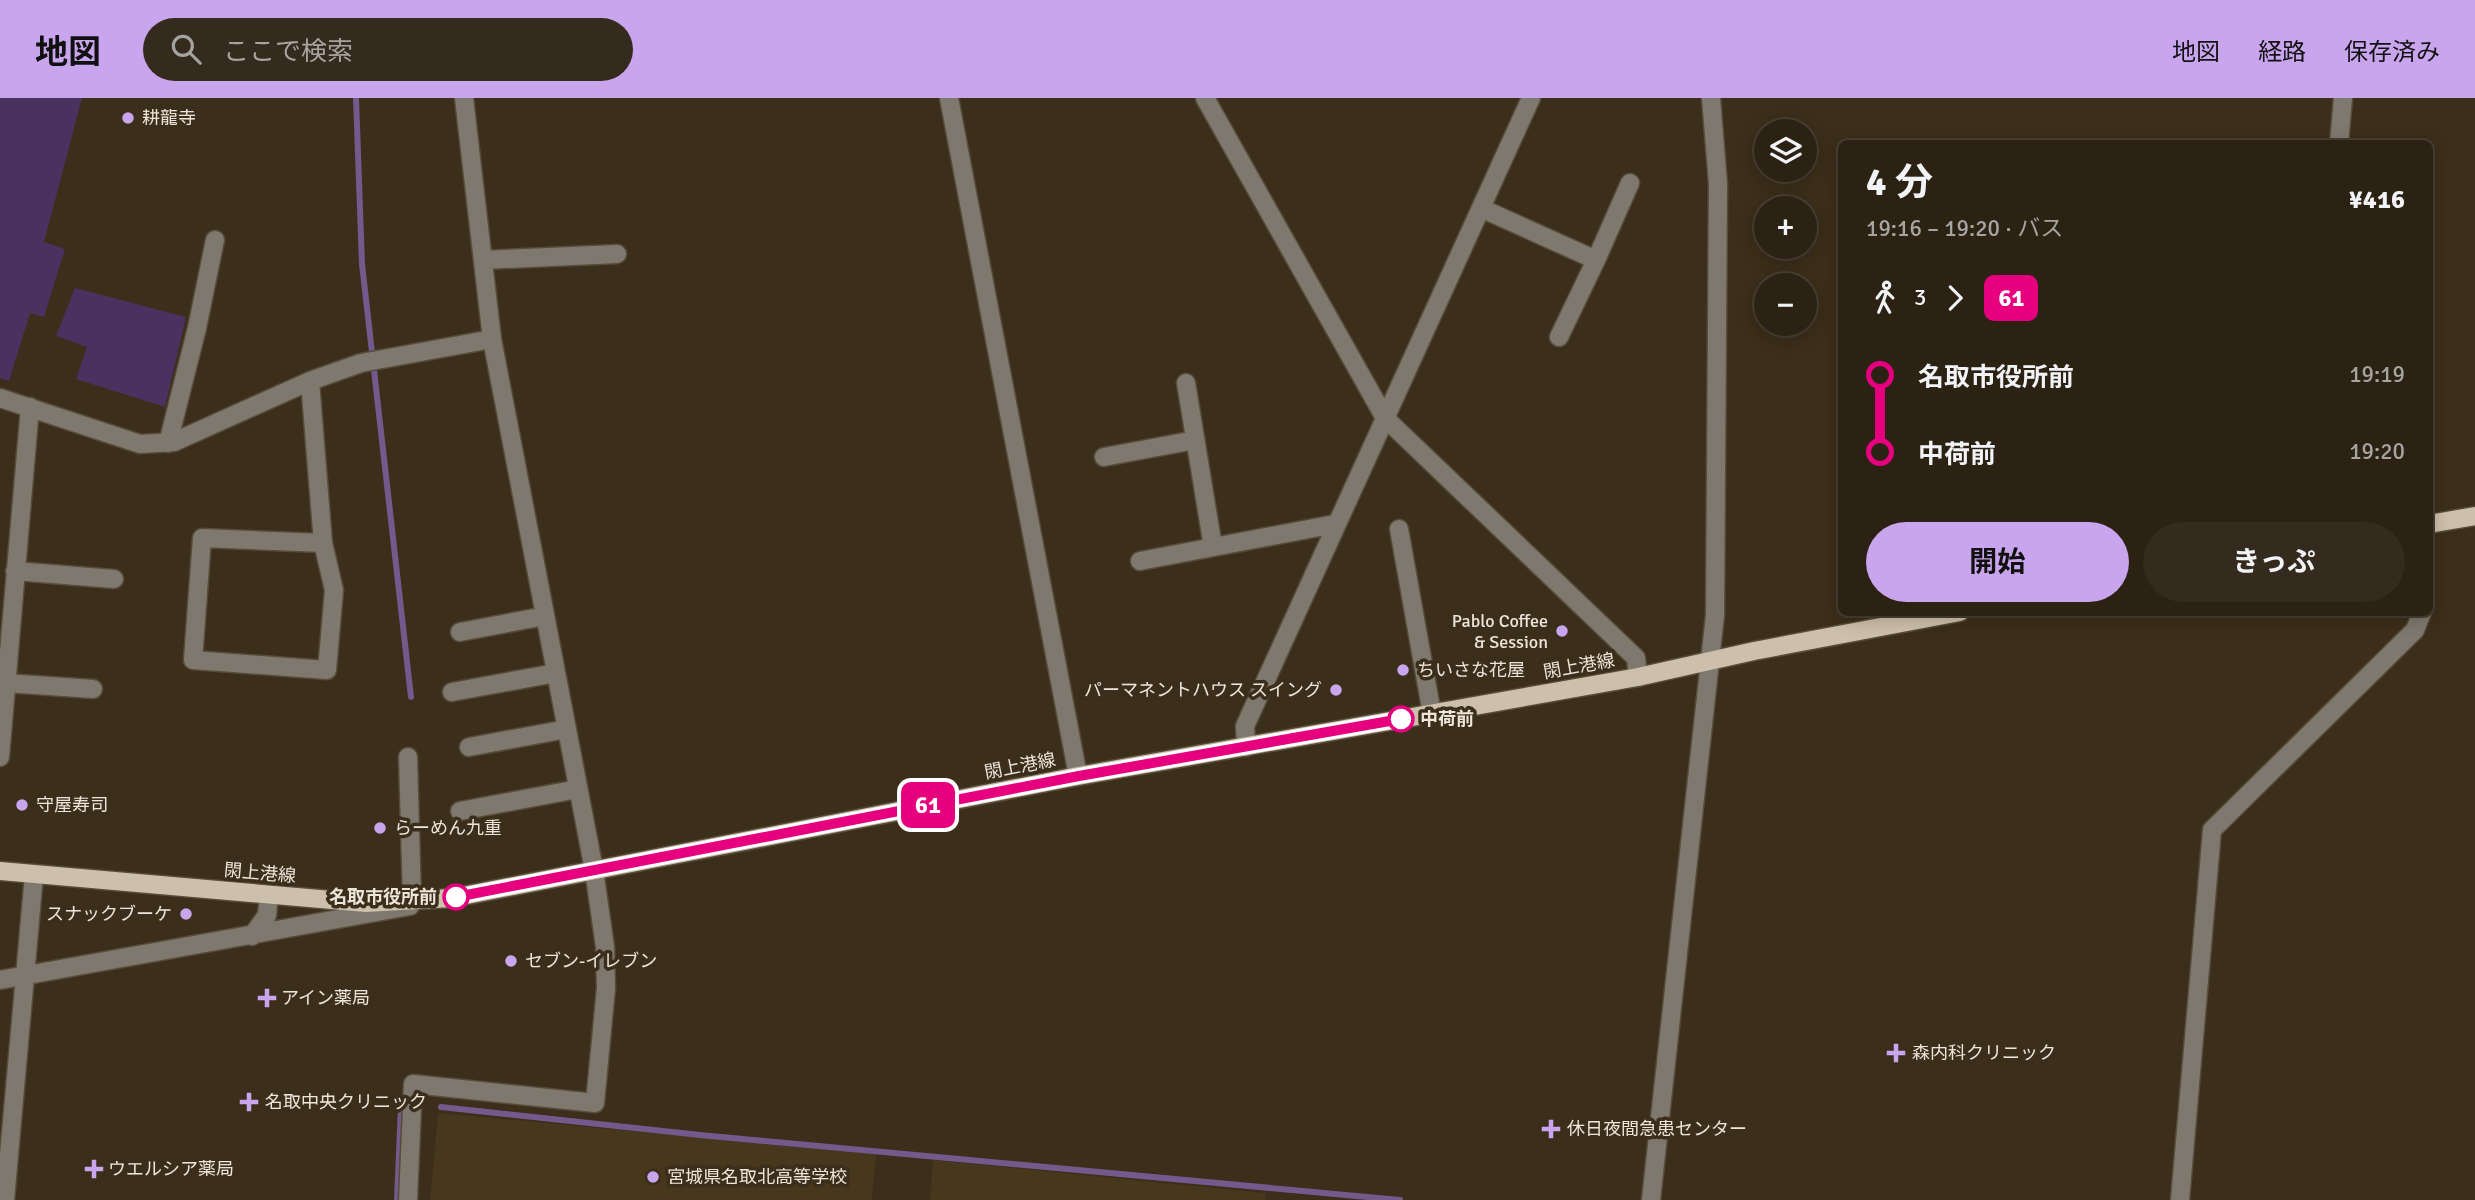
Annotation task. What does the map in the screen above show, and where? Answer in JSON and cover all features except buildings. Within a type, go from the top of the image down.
[{"type":"main road","points":[[2433,523],[2475,516]]},
{"type":"main road","name":"閖上港線","points":[[0,871],[366,903],[452,898],[1079,776],[1638,677],[1941,616]]},
{"type":"street","points":[[408,1200],[413,1084],[595,1103],[606,988],[605,947],[594,870],[492,339],[464,98]]},
{"type":"street","points":[[949,98],[1079,776]]},
{"type":"street","points":[[1205,98],[1385,418],[1636,657],[1638,677]]},
{"type":"street","points":[[1246,747],[1245,726],[1335,524],[1483,209],[1531,98]]},
{"type":"street","points":[[1651,1200],[1715,615],[1718,184],[1711,98]]},
{"type":"street","points":[[2339,140],[2343,98]]},
{"type":"street","points":[[1559,337],[1630,183]]},
{"type":"street","points":[[1483,209],[1596,260]]},
{"type":"street","points":[[168,443],[197,328],[215,240]]},
{"type":"street","points":[[483,260],[617,254]]},
{"type":"street","points":[[0,398],[140,444],[168,443],[310,381],[361,363],[492,339]]},
{"type":"street","points":[[310,381],[323,543],[334,590],[327,670],[193,660],[202,538],[323,543]]},
{"type":"street","points":[[1186,383],[1213,548]]},
{"type":"street","points":[[0,757],[30,407]]},
{"type":"street","points":[[1104,457],[1195,440]]},
{"type":"street","points":[[1140,561],[1335,524]]},
{"type":"street","points":[[1399,529],[1432,714]]},
{"type":"street","points":[[15,571],[114,579]]},
{"type":"street","points":[[460,632],[545,616]]},
{"type":"street","points":[[2180,1200],[2212,830],[2415,630],[2420,616]]},
{"type":"street","points":[[452,692],[556,673]]},
{"type":"street","points":[[6,683],[93,689]]},
{"type":"street","points":[[469,747],[567,729]]},
{"type":"street","points":[[408,757],[412,900]]},
{"type":"street","points":[[460,811],[578,789]]},
{"type":"street","points":[[5,1200],[34,875]]},
{"type":"street","points":[[252,936],[267,915],[269,895]]},
{"type":"street","points":[[0,980],[452,898]]},
{"type":"shaded area","points":[[0,98],[82,98],[44,242],[65,249],[44,317],[30,313],[9,381],[0,378]]},
{"type":"shaded area","points":[[75,288],[186,317],[165,407],[76,379],[87,347],[56,336]]},
{"type":"shaded area","name":"宮城県名取北高等学校","points":[[438,1113],[876,1154],[872,1200],[430,1200]]},
{"type":"shaded area","points":[[933,1160],[1266,1193],[1265,1200],[930,1200]]},
{"type":"waterway","points":[[356,98],[362,264],[411,697]]},
{"type":"waterway","points":[[397,1200],[401,1106]]},
{"type":"waterway","points":[[441,1107],[700,1135],[1400,1200]]},
{"type":"bus line","name":"61","points":[[456,897],[1079,776],[1401,719]]},
{"type":"place","name":"耕龍寺","points":[[128,118]]},
{"type":"place","name":"Pablo Coffee & Session","points":[[1562,631]]},
{"type":"place","name":"ちいさな花屋","points":[[1403,670]]},
{"type":"place","name":"パーマネントハウス スイング","points":[[1336,690]]},
{"type":"place","name":"中荷前","points":[[1401,719]]},
{"type":"place","name":"守屋寿司","points":[[22,805]]},
{"type":"place","name":"らーめん九重","points":[[380,828]]},
{"type":"place","name":"名取市役所前","points":[[456,897]]},
{"type":"place","name":"スナックブーケ","points":[[186,914]]},
{"type":"place","name":"セブン-イレブン","points":[[511,961]]},
{"type":"place","name":"アイン薬局","points":[[267,998]]},
{"type":"place","name":"森内科クリニック","points":[[1896,1053]]},
{"type":"place","name":"名取中央クリニック","points":[[249,1102]]},
{"type":"place","name":"休日夜間急患センター","points":[[1551,1129]]},
{"type":"place","name":"ウエルシア薬局","points":[[94,1169]]},
{"type":"place","name":"宮城県名取北高等学校","points":[[653,1177]]}]
